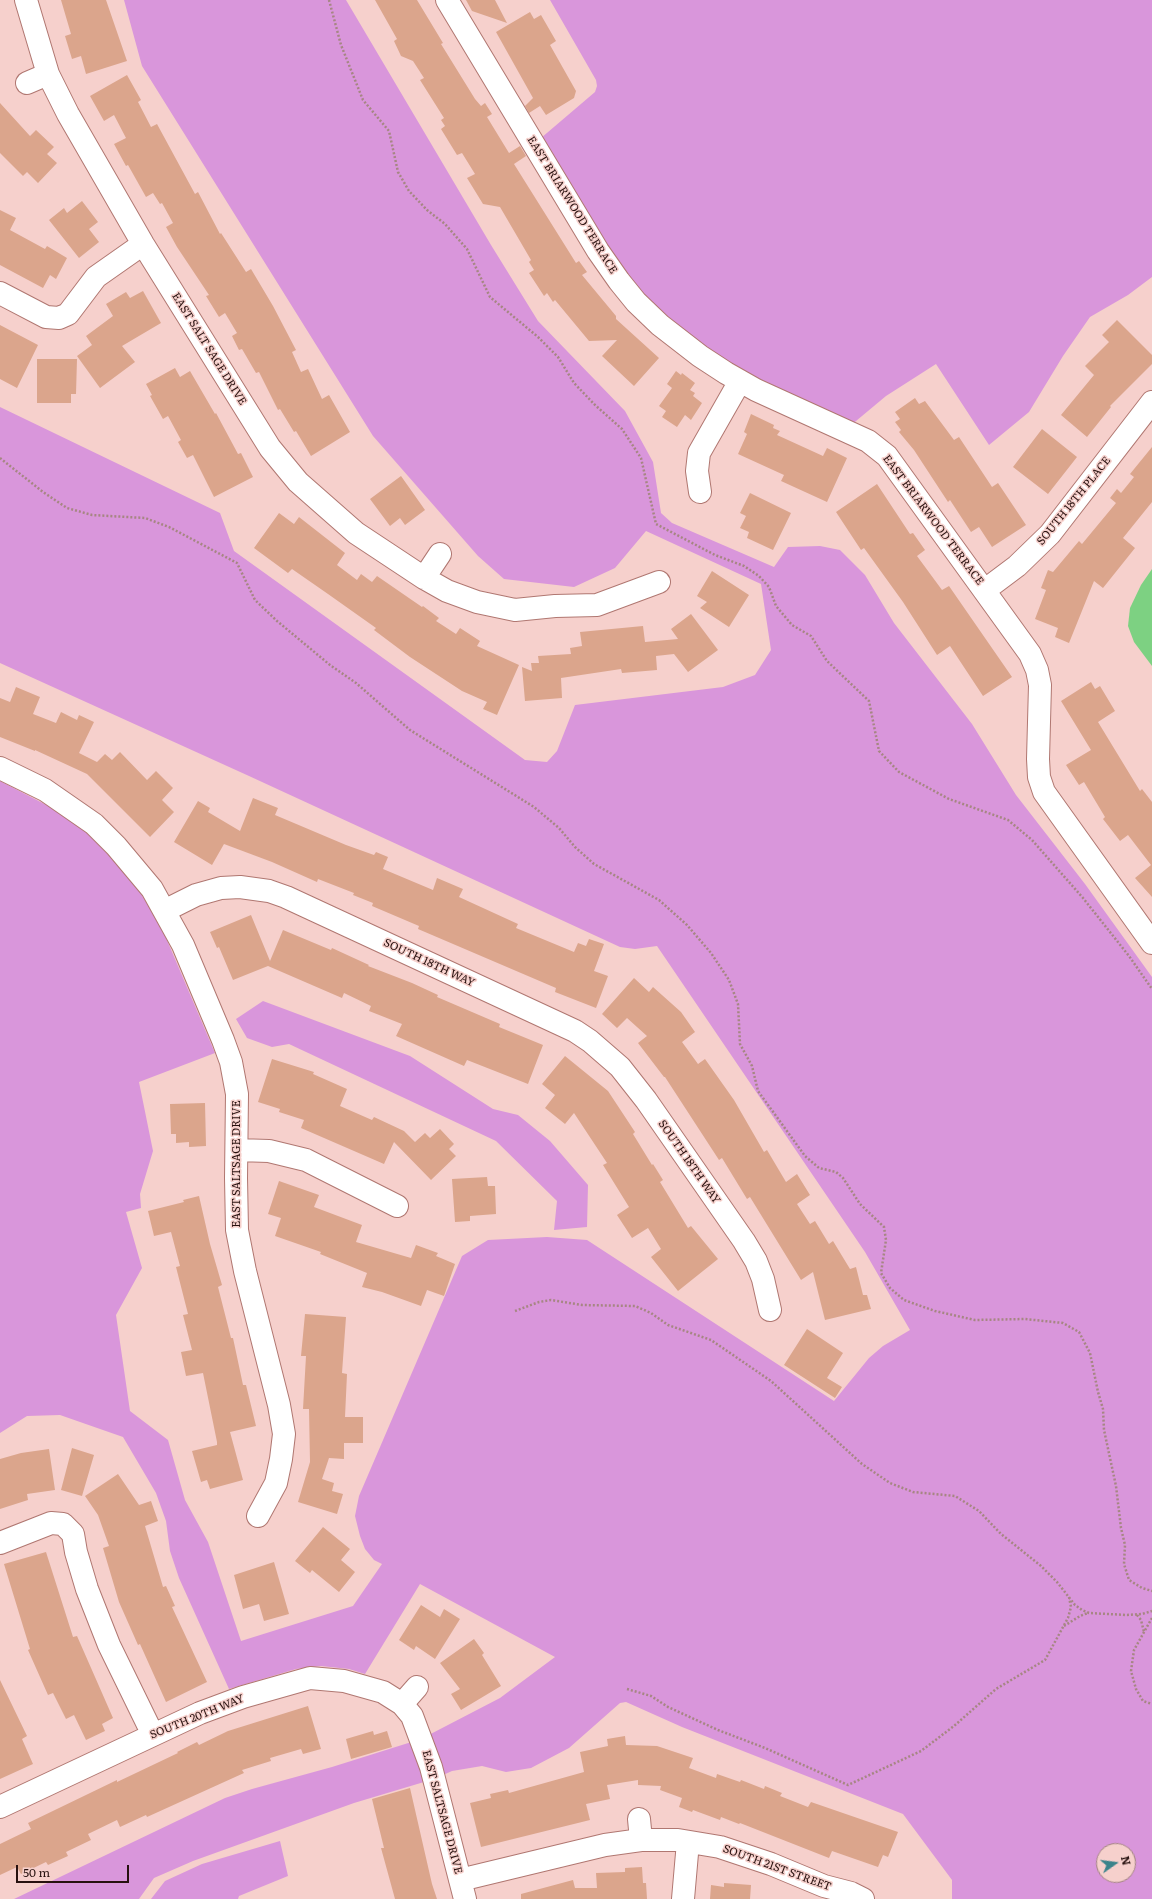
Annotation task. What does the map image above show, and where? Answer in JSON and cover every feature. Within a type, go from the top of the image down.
[{"type":"street","name":"EAST SALT SAGE DRIVE","points":[[26,0],[48,74],[68,114],[143,244],[270,448],[298,482],[356,533],[424,578],[447,591],[515,618],[555,606],[597,605],[659,582]]},
{"type":"street","name":"EAST BRIARWOOD TERRACE","points":[[447,0],[586,232],[619,281],[636,302],[660,325],[700,356],[740,381],[756,390],[868,441],[886,456],[985,590],[1030,654],[1037,670],[1040,685],[1038,759],[1039,777],[1044,792],[1152,943]]},
{"type":"street","points":[[27,83],[48,74]]},
{"type":"street","points":[[0,293],[46,316],[59,318],[68,314],[96,277],[143,244]]},
{"type":"street","points":[[700,492],[697,471],[699,453],[740,381]]},
{"type":"street","name":"SOUTH 18TH PLACE","points":[[985,590],[1017,566],[1050,534],[1152,402]]},
{"type":"street","points":[[424,578],[440,554]]},
{"type":"street","points":[[0,768],[45,790],[94,824],[116,846],[148,884],[166,910]]},
{"type":"street","name":"SOUTH 18TH WAY","points":[[166,910],[196,895],[221,888],[240,887],[269,891],[286,897],[555,1020],[580,1034],[607,1055],[632,1081],[739,1234],[756,1261],[761,1273],[770,1310]]},
{"type":"street","name":"EAST SALTSAGE DRIVE","points":[[166,910],[211,1009],[231,1062],[237,1094],[237,1230],[245,1271],[279,1405],[284,1434],[276,1483],[258,1516]]},
{"type":"street","points":[[237,1150],[269,1151],[306,1160],[397,1206]]},
{"type":"street","points":[[0,1543],[51,1523],[63,1524],[73,1534],[76,1552],[90,1596],[110,1646],[152,1735]]},
{"type":"street","name":"SOUTH 20TH WAY","points":[[0,1807],[200,1713],[243,1698],[310,1678],[344,1681],[367,1687],[383,1692],[402,1704]]},
{"type":"street","points":[[402,1704],[417,1687]]},
{"type":"street","name":"EAST SALTSAGE DRIVE","points":[[402,1704],[412,1716],[431,1767],[463,1890]]},
{"type":"street","name":"SOUTH 21ST STREET","points":[[463,1890],[605,1845],[640,1829],[688,1842],[720,1847],[771,1864],[824,1886],[851,1892],[864,1899]]},
{"type":"street","points":[[683,1899],[688,1842]]},
{"type":"path","points":[[329,0],[341,45],[363,100],[389,131],[398,172],[410,191],[427,210],[446,224],[467,249],[490,297],[538,337],[558,357],[574,382],[595,405],[622,429],[641,458],[656,524],[715,555],[744,566],[759,576],[769,587],[776,606],[792,624],[811,636],[827,661],[869,701],[879,751],[899,772],[949,800],[1008,820],[1032,840],[1083,898],[1129,956],[1152,989]]},
{"type":"path","points":[[0,458],[43,492],[67,508],[92,515],[145,518],[169,527],[236,563],[255,600],[276,621],[330,665],[356,683],[410,730],[534,807],[559,828],[594,864],[659,900],[687,926],[711,953],[729,980],[738,1004],[740,1044],[752,1066],[758,1091],[804,1156],[819,1168],[836,1172],[843,1178],[860,1204],[884,1227],[886,1240],[881,1273],[890,1288],[904,1300],[935,1311],[975,1320],[1025,1319],[1063,1323],[1079,1332],[1090,1353],[1098,1392],[1104,1408],[1104,1430],[1116,1486],[1121,1528],[1125,1545],[1124,1564],[1129,1580],[1142,1588],[1152,1591]]},
{"type":"path","points":[[515,1311],[539,1302],[550,1300],[582,1305],[635,1306],[651,1313],[668,1325],[711,1340],[771,1382],[862,1464],[890,1483],[913,1492],[955,1496],[980,1511],[1001,1534],[1041,1566],[1069,1595],[1075,1605],[1089,1613]]},
{"type":"path","points":[[627,1689],[651,1696],[668,1706],[718,1730],[765,1748],[848,1785],[921,1751],[954,1726],[996,1689],[1045,1660],[1071,1608],[1069,1595]]},
{"type":"path","points":[[1062,1627],[1080,1616],[1089,1613],[1137,1615],[1152,1611]]},
{"type":"path","points":[[1137,1615],[1141,1620],[1144,1633]]},
{"type":"path","points":[[1152,1618],[1134,1650],[1131,1671],[1136,1689],[1143,1701],[1152,1704]]},
{"type":"shaded area","points":[[124,0],[346,0],[491,245],[538,321],[625,411],[653,462],[661,513],[672,523],[774,567],[788,547],[820,546],[840,550],[865,575],[894,623],[972,724],[1016,795],[1085,884],[1152,977],[1152,1899],[952,1899],[952,1880],[903,1814],[682,1727],[626,1702],[620,1703],[569,1748],[531,1768],[506,1772],[482,1766],[452,1771],[434,1779],[354,1803],[193,1861],[154,1878],[139,1899],[14,1899],[225,1798],[421,1739],[500,1698],[555,1657],[420,1584],[365,1674],[349,1669],[321,1666],[296,1669],[229,1689],[179,1578],[170,1551],[166,1521],[156,1493],[123,1437],[60,1415],[27,1416],[0,1433],[0,781],[56,810],[86,832],[110,856],[138,889],[161,926],[215,1053],[139,1082],[153,1151],[140,1194],[141,1208],[126,1212],[142,1268],[116,1315],[130,1411],[168,1440],[185,1500],[208,1542],[241,1641],[353,1606],[382,1564],[374,1560],[365,1549],[360,1536],[355,1516],[359,1496],[462,1256],[488,1240],[547,1237],[587,1240],[834,1401],[869,1358],[883,1346],[910,1330],[865,1252],[657,946],[635,949],[620,947],[0,663],[0,407],[220,513],[234,551],[525,760],[547,762],[557,751],[575,705],[723,687],[755,675],[771,650],[761,584],[646,531],[615,568],[574,587],[504,579],[478,556],[373,436],[142,66]]},
{"type":"shaded area","points":[[550,0],[1152,0],[1152,277],[1128,295],[1090,317],[1063,356],[1029,412],[989,445],[936,364],[886,396],[844,431],[660,325],[534,144],[595,92],[597,86],[596,80]]},
{"type":"shaded area","points":[[1152,569],[1152,666],[1134,642],[1128,626],[1130,608],[1141,585]]},
{"type":"shaded area","points":[[263,1001],[410,1056],[493,1109],[518,1115],[550,1141],[588,1185],[587,1227],[554,1230],[557,1201],[496,1141],[289,1044],[272,1047],[247,1038],[236,1019]]},
{"type":"shaded area","points":[[280,1841],[288,1876],[239,1896],[238,1899],[151,1899],[165,1881],[202,1864]]},
{"type":"building","points":[[61,0],[106,0],[127,61],[86,74],[81,56],[72,59],[65,36],[71,34]]},
{"type":"building","points":[[375,0],[417,0],[443,43],[441,44],[475,99],[481,106],[485,103],[492,114],[487,117],[509,153],[520,146],[526,156],[514,164],[576,263],[579,261],[587,272],[582,275],[616,316],[616,319],[659,358],[634,386],[602,356],[617,340],[589,341],[555,300],[553,302],[547,293],[544,296],[529,273],[534,270],[529,262],[531,260],[500,207],[483,204],[467,178],[475,174],[462,153],[457,155],[441,129],[445,126],[441,120],[444,118],[420,80],[424,78],[413,61],[401,56],[394,41],[397,39]]},
{"type":"building","points":[[466,0],[495,0],[507,23],[472,11]]},
{"type":"building","points":[[530,12],[534,19],[541,15],[556,41],[550,45],[576,91],[574,98],[546,115],[540,106],[529,113],[525,106],[533,98],[496,32]]},
{"type":"building","points":[[127,75],[141,100],[138,102],[151,127],[157,124],[195,194],[198,192],[220,234],[221,233],[246,272],[251,269],[273,306],[296,350],[292,352],[301,372],[308,369],[322,399],[329,395],[350,432],[311,456],[296,431],[294,432],[280,409],[278,410],[259,372],[256,373],[242,349],[239,350],[232,336],[237,333],[225,313],[219,317],[206,296],[209,295],[177,247],[166,227],[173,223],[162,203],[160,204],[153,193],[146,197],[128,165],[126,166],[114,144],[126,138],[114,115],[104,121],[90,96]]},
{"type":"building","points":[[0,103],[30,136],[36,130],[54,147],[47,154],[57,163],[38,183],[27,172],[23,176],[0,153]]},
{"type":"building","points":[[82,201],[98,222],[89,229],[99,242],[79,258],[49,220],[64,208],[67,213]]},
{"type":"building","points":[[0,210],[16,218],[10,230],[45,249],[47,246],[67,258],[56,279],[50,275],[43,288],[0,265]]},
{"type":"building","points":[[143,291],[161,323],[122,346],[135,362],[100,388],[77,356],[92,345],[86,336],[113,316],[106,304],[126,292],[130,298]]},
{"type":"building","points":[[1117,320],[1152,355],[1152,364],[1110,406],[1111,407],[1087,437],[1061,415],[1094,375],[1085,366],[1109,342],[1102,335]]},
{"type":"building","points":[[0,325],[38,345],[17,388],[0,379]]},
{"type":"building","points":[[37,359],[77,359],[76,394],[71,394],[71,403],[37,403]]},
{"type":"building","points":[[175,368],[180,377],[190,371],[215,414],[216,413],[238,454],[241,453],[253,477],[214,497],[193,455],[187,458],[178,442],[181,440],[168,416],[163,419],[150,396],[152,395],[146,384]]},
{"type":"building","points":[[676,371],[681,375],[682,373],[695,383],[690,390],[695,393],[693,396],[702,403],[691,420],[685,415],[677,427],[662,417],[666,411],[659,406],[672,388],[667,384]]},
{"type":"building","points":[[915,398],[919,404],[925,401],[954,440],[959,437],[992,487],[998,483],[1026,525],[992,547],[979,527],[971,532],[950,500],[948,502],[914,450],[899,432],[901,430],[895,422],[900,419],[895,412]]},
{"type":"building","points":[[751,414],[774,425],[773,428],[780,431],[777,435],[823,456],[827,448],[847,458],[827,502],[781,481],[784,475],[738,454],[747,434],[744,432]]},
{"type":"building","points":[[1042,429],[1077,457],[1048,494],[1013,467]]},
{"type":"building","points":[[1152,447],[1152,502],[1123,538],[1135,548],[1103,588],[1094,581],[1069,643],[1055,637],[1058,628],[1035,619],[1046,590],[1041,588],[1048,570],[1053,572],[1079,541],[1082,544],[1116,503],[1110,498],[1117,489],[1121,493],[1134,477],[1130,474]]},
{"type":"building","points":[[401,476],[425,510],[405,525],[400,518],[390,526],[370,499]]},
{"type":"building","points":[[877,484],[910,534],[913,533],[925,550],[917,556],[942,590],[949,586],[1012,677],[983,696],[950,646],[937,655],[903,602],[864,548],[861,550],[836,512]]},
{"type":"building","points":[[750,493],[791,513],[773,550],[747,538],[749,532],[740,528],[746,516],[740,513]]},
{"type":"building","points":[[279,513],[294,524],[299,517],[345,553],[337,565],[357,580],[361,574],[372,582],[377,576],[422,607],[423,606],[439,618],[436,621],[456,634],[460,628],[480,641],[477,646],[519,665],[497,715],[483,709],[487,702],[462,691],[410,657],[374,630],[376,628],[328,594],[292,569],[288,573],[254,548]]},
{"type":"building","points":[[712,571],[749,595],[729,627],[700,608],[707,602],[697,596]]},
{"type":"building","points":[[691,614],[718,650],[688,672],[674,654],[656,656],[657,670],[622,673],[621,669],[561,678],[562,698],[525,701],[522,667],[532,671],[531,663],[539,663],[538,656],[571,654],[570,648],[582,646],[580,632],[643,626],[645,642],[678,639],[671,629]]},
{"type":"building","points":[[1091,682],[1095,689],[1100,686],[1115,711],[1098,722],[1140,791],[1142,789],[1152,802],[1152,897],[1135,878],[1151,865],[1128,835],[1120,841],[1103,819],[1105,817],[1084,782],[1079,785],[1066,765],[1091,750],[1061,701]]},
{"type":"building","points":[[16,687],[40,697],[33,714],[56,723],[61,712],[77,720],[79,715],[94,722],[79,753],[97,762],[105,754],[112,760],[120,752],[147,780],[156,771],[173,788],[162,800],[174,812],[150,837],[87,774],[35,750],[0,737],[0,698],[10,702]]},
{"type":"building","points":[[253,798],[278,808],[275,815],[346,845],[374,855],[376,852],[388,857],[383,869],[433,890],[437,878],[463,889],[459,897],[518,924],[516,928],[574,952],[578,943],[586,946],[589,939],[604,944],[594,971],[608,976],[596,1008],[555,992],[556,988],[418,929],[419,926],[372,906],[373,903],[353,895],[354,893],[318,879],[317,882],[272,862],[224,844],[212,865],[174,842],[198,801],[210,808],[208,812],[240,831]]},
{"type":"building","points":[[251,915],[270,961],[283,930],[331,950],[332,948],[369,965],[368,966],[412,983],[438,995],[437,997],[500,1024],[499,1027],[543,1045],[528,1084],[467,1060],[464,1066],[396,1036],[402,1024],[369,1011],[371,1006],[344,993],[342,998],[268,966],[233,980],[219,947],[217,948],[210,932]]},
{"type":"building","points":[[634,978],[649,992],[653,987],[681,1012],[695,1032],[682,1042],[698,1064],[705,1059],[734,1100],[764,1152],[767,1150],[786,1182],[797,1174],[810,1195],[797,1204],[810,1224],[815,1221],[829,1244],[833,1241],[850,1269],[856,1267],[863,1295],[867,1295],[871,1309],[825,1320],[813,1272],[801,1280],[750,1197],[747,1199],[722,1158],[719,1160],[665,1077],[638,1043],[647,1036],[627,1018],[617,1028],[602,1014]]},
{"type":"building","points":[[565,1056],[608,1091],[635,1132],[633,1134],[663,1180],[660,1182],[688,1228],[691,1226],[718,1259],[678,1291],[651,1257],[661,1249],[648,1228],[632,1238],[617,1215],[629,1207],[603,1165],[607,1163],[574,1113],[565,1124],[545,1108],[555,1095],[542,1084]]},
{"type":"building","points":[[272,1059],[314,1072],[313,1074],[347,1089],[340,1106],[372,1120],[374,1117],[404,1131],[415,1142],[425,1133],[430,1138],[440,1129],[454,1144],[449,1149],[456,1156],[431,1180],[394,1142],[384,1164],[301,1128],[304,1120],[279,1112],[280,1109],[258,1102]]},
{"type":"building","points":[[205,1103],[206,1146],[189,1147],[189,1142],[176,1143],[176,1134],[171,1134],[170,1104]]},
{"type":"building","points":[[487,1177],[488,1186],[495,1186],[496,1214],[470,1216],[470,1221],[455,1222],[452,1179]]},
{"type":"building","points":[[279,1181],[319,1195],[314,1207],[362,1225],[356,1242],[411,1258],[416,1245],[438,1253],[436,1256],[455,1264],[444,1296],[427,1290],[421,1306],[382,1292],[362,1287],[367,1273],[320,1254],[321,1252],[275,1236],[281,1218],[268,1214]]},
{"type":"building","points":[[199,1196],[210,1244],[222,1285],[218,1287],[231,1338],[233,1338],[243,1385],[246,1385],[256,1426],[230,1432],[243,1480],[210,1489],[207,1480],[201,1482],[192,1451],[217,1445],[217,1442],[203,1373],[186,1376],[181,1352],[192,1350],[183,1315],[188,1314],[176,1267],[180,1266],[171,1232],[154,1236],[148,1211],[184,1202],[183,1200]]},
{"type":"building","points":[[305,1314],[346,1317],[342,1373],[347,1374],[345,1417],[363,1417],[363,1443],[344,1443],[344,1459],[329,1458],[322,1479],[334,1483],[332,1491],[343,1494],[337,1514],[298,1502],[310,1462],[309,1409],[303,1409],[306,1356],[301,1356]]},
{"type":"building","points":[[807,1329],[843,1353],[827,1378],[842,1387],[835,1398],[784,1365]]},
{"type":"building","points":[[72,1448],[94,1455],[82,1496],[61,1490]]},
{"type":"building","points":[[49,1449],[55,1490],[27,1494],[28,1500],[0,1509],[0,1459],[21,1453]]},
{"type":"building","points":[[118,1474],[139,1505],[151,1501],[158,1521],[145,1526],[163,1587],[166,1586],[175,1606],[172,1607],[207,1682],[166,1702],[119,1602],[103,1548],[109,1546],[98,1515],[85,1496]]},
{"type":"building","points":[[323,1527],[350,1549],[341,1560],[355,1572],[339,1592],[312,1570],[310,1573],[295,1561]]},
{"type":"building","points":[[46,1552],[73,1637],[77,1636],[113,1718],[102,1724],[105,1731],[86,1740],[74,1715],[66,1719],[53,1693],[48,1695],[28,1650],[30,1649],[4,1564]]},
{"type":"building","points":[[274,1562],[289,1614],[264,1621],[259,1604],[243,1609],[234,1575]]},
{"type":"building","points":[[421,1605],[440,1617],[444,1609],[460,1619],[435,1659],[416,1646],[414,1650],[399,1640]]},
{"type":"building","points":[[474,1639],[484,1653],[482,1655],[501,1686],[461,1710],[451,1694],[460,1689],[440,1663]]},
{"type":"building","points":[[0,1680],[27,1736],[22,1739],[33,1764],[0,1779]]},
{"type":"building","points":[[308,1706],[321,1749],[303,1754],[301,1749],[270,1758],[271,1761],[242,1770],[244,1773],[147,1817],[146,1815],[120,1827],[117,1820],[88,1834],[91,1840],[66,1852],[68,1856],[48,1865],[46,1862],[21,1874],[17,1867],[0,1875],[0,1844],[31,1829],[28,1823],[117,1780],[117,1782],[178,1753],[177,1752],[197,1742],[199,1745],[228,1731]]},
{"type":"building","points":[[373,1731],[374,1735],[387,1731],[392,1747],[351,1759],[346,1739]]},
{"type":"building","points":[[625,1736],[626,1745],[657,1746],[693,1758],[689,1768],[716,1778],[717,1774],[740,1782],[741,1780],[764,1789],[765,1786],[782,1793],[780,1796],[808,1807],[811,1802],[898,1832],[888,1857],[883,1855],[878,1867],[832,1851],[829,1858],[740,1823],[739,1824],[721,1817],[720,1820],[693,1810],[692,1812],[679,1807],[682,1798],[660,1790],[661,1786],[638,1785],[638,1780],[607,1785],[610,1799],[586,1804],[590,1820],[481,1847],[470,1803],[491,1798],[490,1794],[508,1790],[509,1793],[584,1772],[580,1752],[608,1746],[607,1739]]},
{"type":"building","points":[[410,1788],[432,1884],[437,1899],[395,1899],[381,1848],[384,1848],[372,1799]]},
{"type":"building","points":[[642,1867],[643,1883],[646,1883],[647,1899],[521,1899],[521,1894],[573,1880],[575,1888],[597,1888],[596,1873],[625,1872],[625,1868]]},
{"type":"building","points":[[724,1883],[751,1885],[750,1899],[710,1899],[711,1885],[724,1887]]}]
